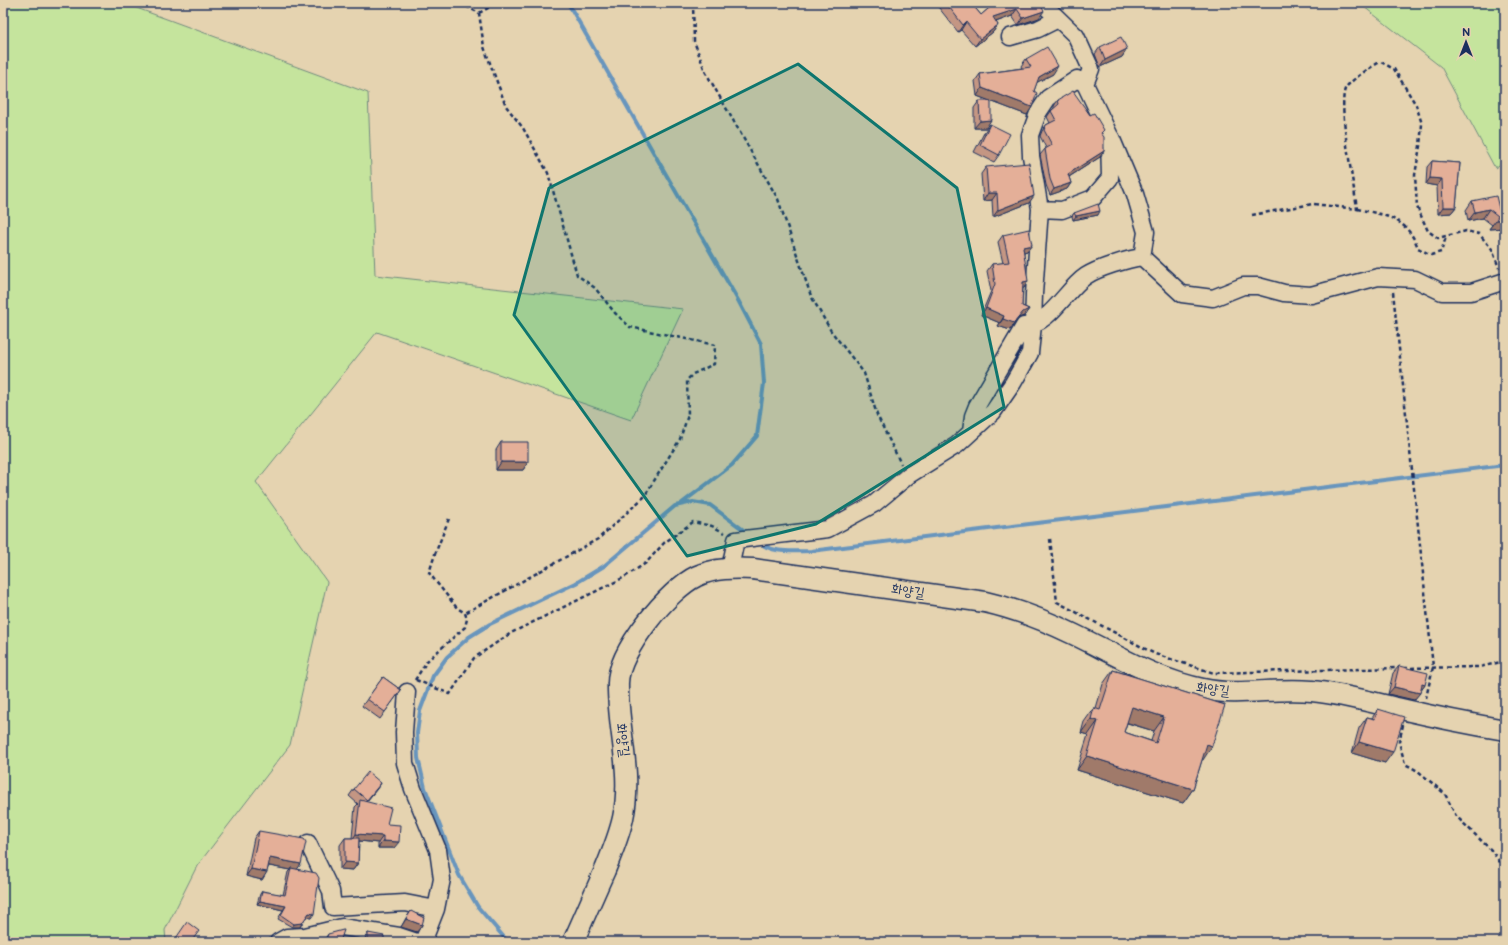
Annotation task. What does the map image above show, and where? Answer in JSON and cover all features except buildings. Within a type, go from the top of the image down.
[{"type":"street","points":[[1042,3],[1076,36],[1090,69],[1085,84]]},
{"type":"street","points":[[1010,37],[1038,29],[1058,19]]},
{"type":"street","points":[[730,568],[739,539],[828,529],[874,504],[909,475],[957,445],[993,412],[1013,383],[1030,353],[1040,209],[1030,156],[1030,135],[1038,113],[1048,98],[1077,78],[1085,84],[1135,194],[1146,232],[1142,257]]},
{"type":"street","points":[[1040,209],[1062,210],[1093,198],[1110,178],[1109,134]]},
{"type":"street","points":[[1033,325],[1060,303],[1086,276],[1130,259],[1142,257]]},
{"type":"street","points":[[1142,257],[1182,294],[1213,298],[1243,286],[1258,286],[1284,293],[1311,295],[1378,277],[1415,279],[1442,292],[1471,292],[1503,280]]},
{"type":"street","name":"화양길","points":[[573,942],[618,838],[623,818],[627,770],[618,705],[618,681],[622,661],[630,646],[658,609],[681,587],[700,575],[710,571],[730,568],[753,569],[985,602],[1011,608],[1073,634],[1139,668],[1170,680],[1204,690],[1236,692],[1279,690],[1311,691],[1343,695],[1414,712],[1505,730]]},
{"type":"street","points":[[407,692],[404,732],[406,763],[413,789],[438,850],[442,879],[436,909],[423,942]]},
{"type":"street","points":[[308,843],[331,891],[333,907],[405,903],[436,909]]},
{"type":"street","points":[[278,942],[287,936],[305,936],[342,927],[399,936],[417,942]]},
{"type":"path","points":[[460,3],[479,13]]},
{"type":"path","points":[[479,13],[497,3]]},
{"type":"path","points":[[693,3],[694,41],[705,71],[778,199],[811,296],[831,331],[864,373],[877,415],[909,475]]},
{"type":"path","points":[[465,613],[598,540],[644,497],[680,439],[688,415],[687,380],[693,374],[714,364],[715,345],[630,326],[615,313],[595,288],[577,276],[548,173],[523,128],[506,106],[484,47],[479,13]]},
{"type":"path","points":[[1357,209],[1344,113],[1344,91],[1347,84],[1363,75],[1375,64],[1381,62],[1394,69],[1416,105],[1422,124],[1415,175],[1417,207],[1428,230],[1438,238],[1466,231],[1479,234],[1492,249],[1503,280]]},
{"type":"path","points":[[1252,215],[1313,204],[1377,213],[1402,222],[1413,234],[1418,248],[1431,255],[1441,252],[1446,237]]},
{"type":"path","points":[[1392,278],[1433,667],[1414,712],[1399,742],[1405,764],[1418,771],[1444,794],[1456,816],[1491,850],[1505,869]]},
{"type":"path","points":[[407,692],[427,661],[465,627],[467,619],[465,613],[457,608],[429,573],[450,516]]},
{"type":"path","points":[[421,682],[450,694],[474,658],[511,633],[623,578],[646,562],[664,543],[693,522],[712,526],[739,539]]},
{"type":"path","points":[[1050,539],[1057,602],[1155,654],[1214,673],[1480,667],[1505,661]]},
{"type":"highlighted area","points":[[798,64],[957,188],[1004,407],[816,524],[687,556],[514,315],[549,188]]},
{"type":"green space","points":[[3,3],[123,3],[368,93],[375,275],[683,309],[631,420],[377,332],[256,482],[327,582],[290,745],[197,866],[165,930],[166,942],[3,942]]},
{"type":"green space","points":[[1359,3],[1505,3],[1505,161],[1495,168],[1441,67]]},
{"type":"waterway","points":[[568,3],[739,302],[761,344],[764,383],[757,436],[732,465],[682,503]]},
{"type":"waterway","points":[[759,542],[764,546],[777,550],[811,551],[1505,465]]},
{"type":"waterway","points":[[508,942],[478,907],[459,875],[425,788],[418,758],[417,733],[420,711],[433,676],[447,657],[469,637],[490,624],[576,583],[604,566],[675,506],[693,502],[710,505],[749,534]]}]
